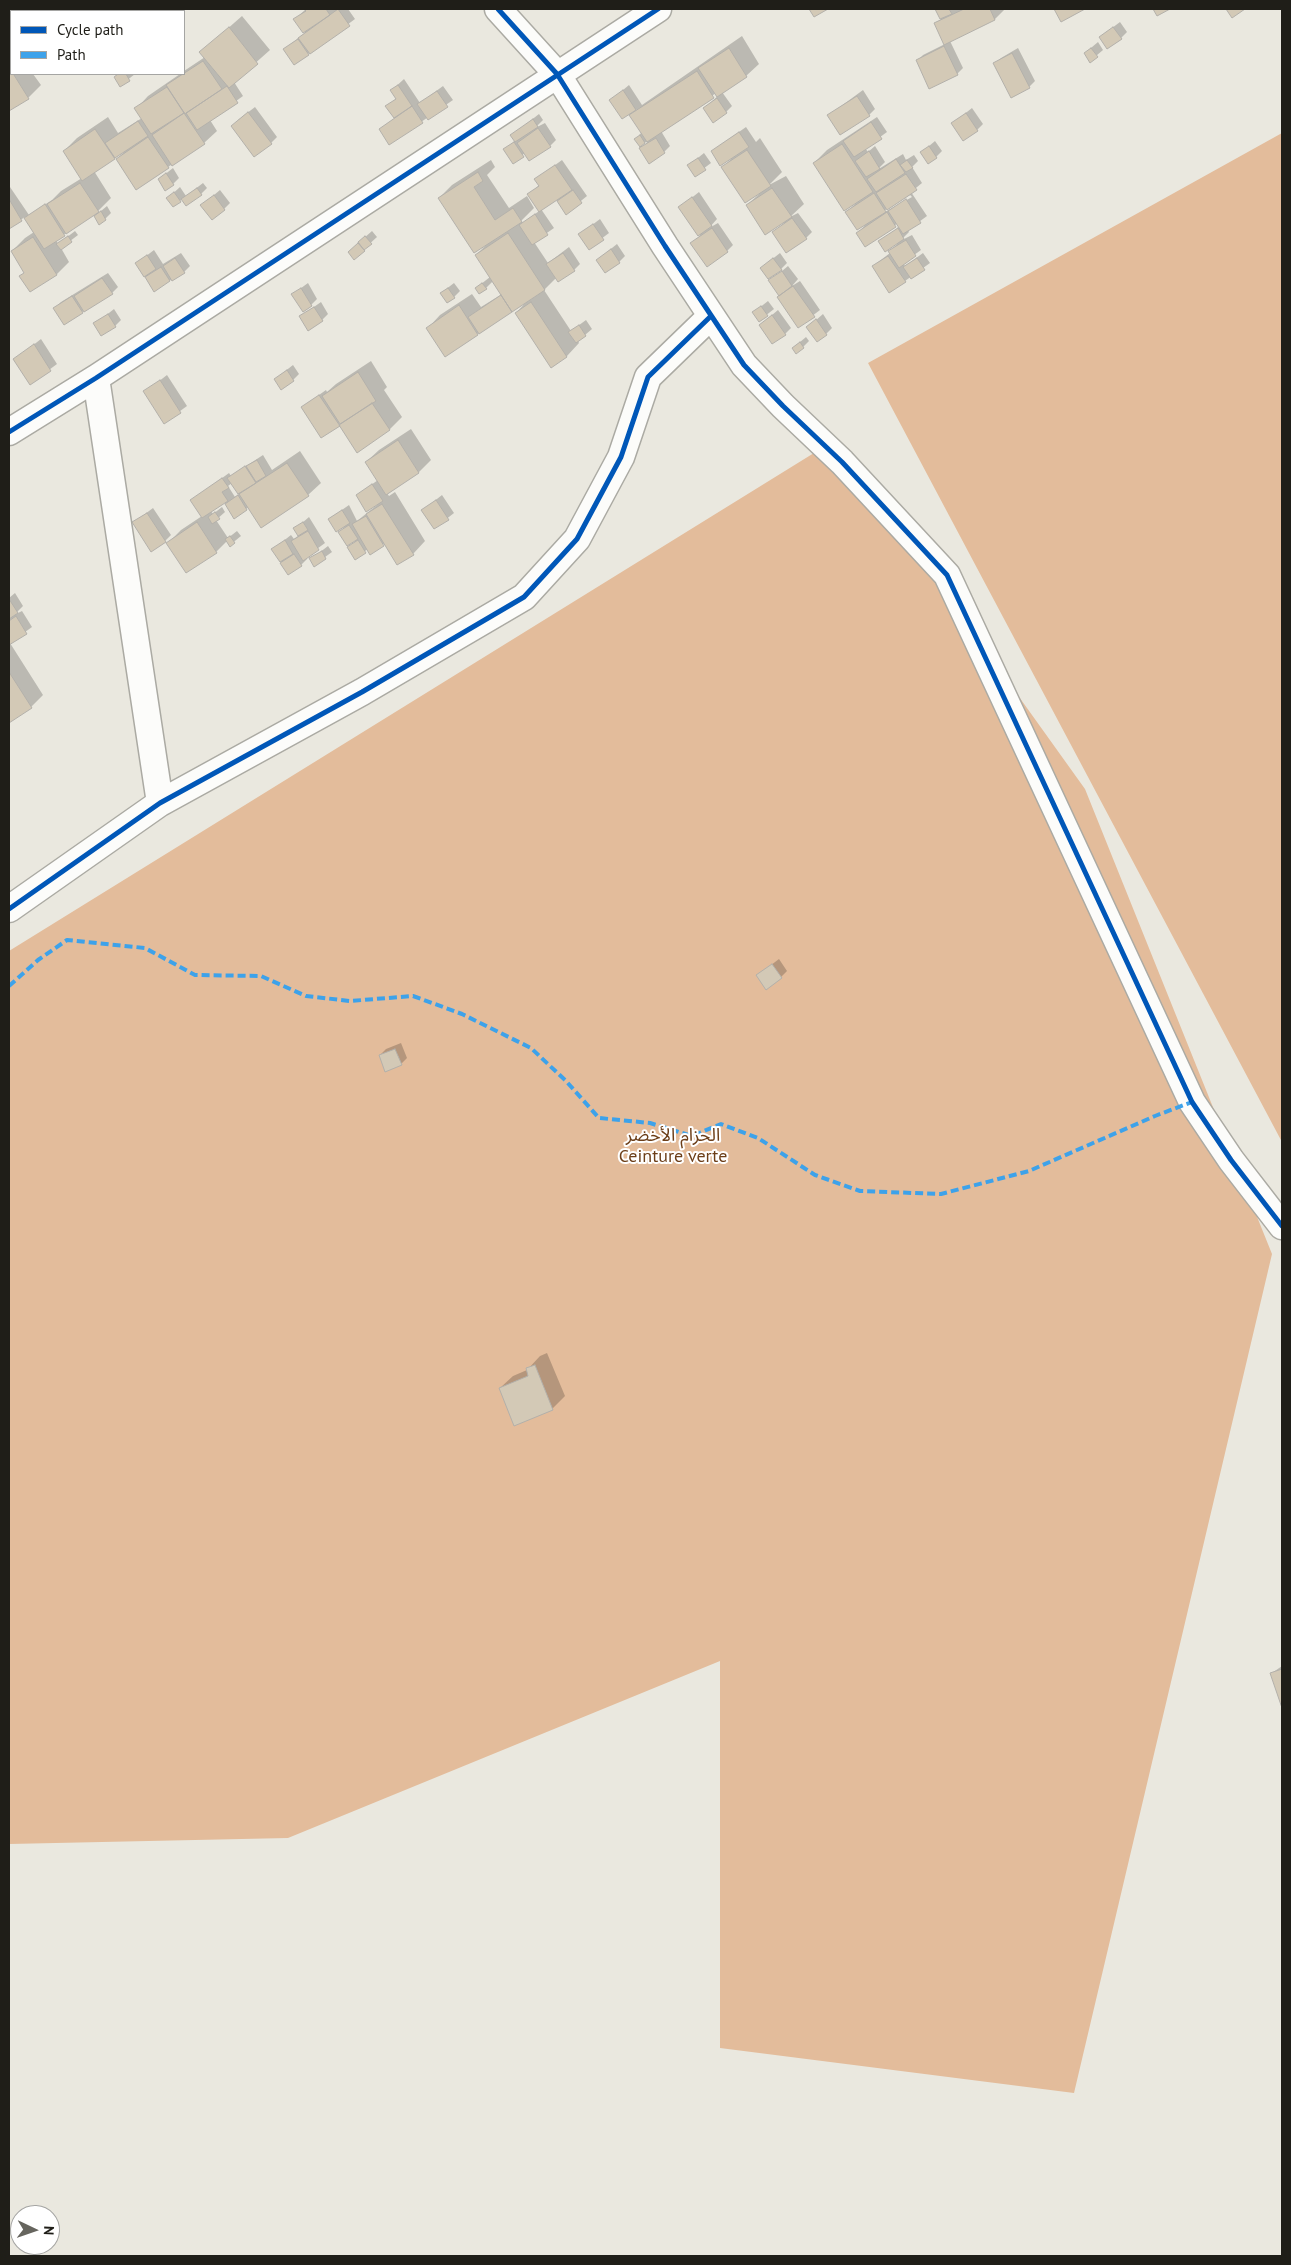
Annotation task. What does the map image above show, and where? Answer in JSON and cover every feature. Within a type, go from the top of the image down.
[{"type":"street","points":[[498,9],[557,74],[665,246],[744,365],[783,406],[842,462],[947,575],[1192,1102],[1237,1168],[1282,1226]]},
{"type":"street","points":[[9,432],[96,378],[658,9]]},
{"type":"street","points":[[9,909],[160,804],[362,692],[524,597],[577,539],[622,457],[648,377],[711,316]]},
{"type":"street","points":[[96,378],[160,804]]},
{"type":"green space","points":[[1282,133],[1282,1142],[868,363]]},
{"type":"green space","name":"الحزام الأخضر Ceinture verte","points":[[835,440],[1085,789],[1272,1254],[1074,2093],[720,2048],[720,1661],[288,1838],[9,1844],[9,951]]},
{"type":"building","points":[[304,9],[326,9],[330,15],[303,33],[293,19],[306,11]]},
{"type":"building","points":[[338,9],[350,26],[310,54],[298,38]]},
{"type":"building","points":[[809,9],[828,9],[814,17]]},
{"type":"building","points":[[935,9],[949,9],[952,14],[940,19]]},
{"type":"building","points":[[964,9],[990,9],[995,20],[944,45],[934,23]]},
{"type":"building","points":[[1054,9],[1085,9],[1061,22]]},
{"type":"building","points":[[1153,9],[1170,9],[1157,16]]},
{"type":"building","points":[[1226,9],[1245,9],[1232,18]]},
{"type":"building","points":[[229,27],[258,64],[229,88],[199,52]]},
{"type":"building","points":[[1113,27],[1122,39],[1107,49],[1099,37]]},
{"type":"building","points":[[298,39],[309,55],[294,65],[283,49]]},
{"type":"building","points":[[944,46],[958,75],[929,89],[916,60]]},
{"type":"building","points":[[729,48],[747,77],[717,97],[698,68]]},
{"type":"building","points":[[1091,48],[1098,57],[1090,63],[1084,53]]},
{"type":"building","points":[[1012,53],[1030,88],[1011,98],[993,63]]},
{"type":"building","points":[[203,61],[222,89],[185,114],[166,85],[181,75],[185,75],[185,73]]},
{"type":"building","points":[[9,67],[10,75],[14,75],[29,99],[9,111]]},
{"type":"building","points":[[697,71],[714,98],[647,142],[629,115]]},
{"type":"building","points":[[117,75],[127,75],[130,81],[120,87],[114,77]]},
{"type":"building","points":[[398,85],[412,106],[394,118],[385,106],[396,99],[390,90]]},
{"type":"building","points":[[227,86],[238,103],[197,130],[186,113]]},
{"type":"building","points":[[167,87],[184,113],[151,134],[134,108]]},
{"type":"building","points":[[623,90],[636,110],[622,119],[609,100]]},
{"type":"building","points":[[437,91],[448,107],[428,120],[417,104]]},
{"type":"building","points":[[857,96],[870,116],[840,135],[827,115]]},
{"type":"building","points":[[717,98],[727,113],[713,123],[703,108]]},
{"type":"building","points":[[412,106],[423,123],[389,145],[379,129]]},
{"type":"building","points":[[248,112],[272,144],[254,157],[231,126]]},
{"type":"building","points":[[184,113],[205,144],[172,166],[152,135]]},
{"type":"building","points":[[966,113],[978,131],[963,141],[951,123]]},
{"type":"building","points":[[533,119],[538,127],[515,142],[510,135]]},
{"type":"building","points":[[138,121],[148,136],[115,158],[105,143]]},
{"type":"building","points":[[871,122],[882,139],[854,157],[843,141]]},
{"type":"building","points":[[538,128],[551,147],[529,161],[517,143]]},
{"type":"building","points":[[95,129],[115,159],[82,181],[63,151]]},
{"type":"building","points":[[739,132],[749,147],[720,166],[711,151]]},
{"type":"building","points":[[640,135],[645,143],[640,147],[634,139]]},
{"type":"building","points":[[148,137],[169,168],[136,190],[116,159]]},
{"type":"building","points":[[656,138],[665,153],[649,164],[639,148]]},
{"type":"building","points":[[514,142],[524,157],[513,164],[503,149]]},
{"type":"building","points":[[842,144],[873,192],[844,211],[813,163]]},
{"type":"building","points":[[929,146],[937,158],[928,164],[920,152]]},
{"type":"building","points":[[747,150],[771,186],[745,203],[721,167]]},
{"type":"building","points":[[869,151],[880,169],[866,177],[855,161]]},
{"type":"building","points":[[698,158],[706,170],[695,177],[687,165]]},
{"type":"building","points":[[896,159],[905,173],[876,192],[867,179]]},
{"type":"building","points":[[907,160],[913,168],[906,172],[900,165]]},
{"type":"building","points":[[555,165],[572,190],[539,212],[527,194],[539,186],[534,179]]},
{"type":"building","points":[[478,172],[483,181],[474,187],[495,220],[513,208],[522,222],[474,253],[438,198]]},
{"type":"building","points":[[166,173],[174,185],[165,191],[158,179]]},
{"type":"building","points":[[906,174],[917,190],[887,210],[876,193]]},
{"type":"building","points":[[80,183],[99,212],[66,234],[47,204]]},
{"type":"building","points":[[197,188],[202,195],[186,206],[181,199]]},
{"type":"building","points":[[772,188],[792,217],[765,235],[746,205]]},
{"type":"building","points":[[573,190],[582,203],[566,215],[557,201]]},
{"type":"building","points":[[174,192],[181,202],[173,207],[166,198]]},
{"type":"building","points":[[874,193],[886,212],[857,230],[845,212]]},
{"type":"building","points":[[214,195],[225,210],[212,220],[200,205]]},
{"type":"building","points":[[692,197],[712,226],[698,236],[678,207]]},
{"type":"building","points":[[9,199],[22,221],[9,229]]},
{"type":"building","points":[[906,199],[921,223],[903,234],[888,211]]},
{"type":"building","points":[[45,204],[65,236],[44,249],[24,218]]},
{"type":"building","points":[[101,211],[106,220],[99,225],[94,216]]},
{"type":"building","points":[[887,212],[896,227],[865,247],[856,233]]},
{"type":"building","points":[[535,214],[548,235],[532,245],[519,225]]},
{"type":"building","points":[[792,218],[807,239],[786,253],[772,232]]},
{"type":"building","points":[[593,224],[604,240],[589,250],[578,234]]},
{"type":"building","points":[[712,228],[728,252],[707,267],[690,243]]},
{"type":"building","points":[[898,228],[904,239],[885,252],[878,241]]},
{"type":"building","points":[[508,233],[545,290],[512,312],[475,255]]},
{"type":"building","points":[[68,236],[72,242],[61,250],[56,244]]},
{"type":"building","points":[[365,236],[372,244],[364,250],[358,242]]},
{"type":"building","points":[[33,237],[57,275],[30,292],[19,276],[24,273],[11,251]]},
{"type":"building","points":[[906,240],[916,256],[899,268],[888,251]]},
{"type":"building","points":[[358,243],[365,251],[354,260],[348,252]]},
{"type":"building","points":[[611,249],[620,263],[605,273],[596,260]]},
{"type":"building","points":[[563,253],[575,271],[558,282],[546,264]]},
{"type":"building","points":[[147,255],[156,269],[144,277],[135,263]]},
{"type":"building","points":[[888,256],[906,282],[889,293],[872,266]]},
{"type":"building","points":[[175,258],[185,273],[172,281],[163,266]]},
{"type":"building","points":[[773,258],[782,270],[768,279],[760,268]]},
{"type":"building","points":[[917,258],[925,270],[911,279],[903,267]]},
{"type":"building","points":[[161,267],[170,281],[154,292],[145,277]]},
{"type":"building","points":[[782,271],[792,286],[779,296],[768,280]]},
{"type":"building","points":[[102,278],[113,294],[84,312],[74,296]]},
{"type":"building","points":[[482,283],[487,289],[479,294],[475,288]]},
{"type":"building","points":[[793,286],[815,317],[798,328],[777,297]]},
{"type":"building","points":[[301,288],[312,306],[303,312],[291,294]]},
{"type":"building","points":[[448,288],[455,298],[447,303],[440,293]]},
{"type":"building","points":[[501,295],[512,312],[479,334],[468,317]]},
{"type":"building","points":[[72,296],[83,313],[64,325],[53,308]]},
{"type":"building","points":[[531,302],[567,357],[551,368],[515,313]]},
{"type":"building","points":[[459,305],[478,335],[445,357],[426,328]]},
{"type":"building","points":[[761,306],[768,316],[759,322],[752,312]]},
{"type":"building","points":[[314,307],[323,321],[308,331],[299,316]]},
{"type":"building","points":[[108,314],[116,327],[101,336],[93,323]]},
{"type":"building","points":[[772,315],[786,335],[772,344],[759,325]]},
{"type":"building","points":[[816,319],[827,335],[817,342],[806,327]]},
{"type":"building","points":[[579,325],[586,336],[576,343],[568,332]]},
{"type":"building","points":[[800,342],[804,348],[796,354],[792,348]]},
{"type":"building","points":[[34,344],[51,371],[30,385],[13,359]]},
{"type":"building","points":[[287,370],[294,381],[281,390],[274,379]]},
{"type":"building","points":[[358,372],[376,401],[340,424],[322,396]]},
{"type":"building","points":[[160,380],[181,413],[164,424],[143,391]]},
{"type":"building","points":[[319,395],[340,426],[321,438],[301,407]]},
{"type":"building","points":[[372,403],[390,430],[357,453],[339,425]]},
{"type":"building","points":[[398,440],[419,473],[386,495],[365,462]]},
{"type":"building","points":[[257,460],[266,476],[256,482],[246,466]]},
{"type":"building","points":[[287,463],[309,496],[261,528],[239,494]]},
{"type":"building","points":[[245,466],[256,483],[238,494],[227,478]]},
{"type":"building","points":[[222,478],[229,488],[222,492],[228,501],[202,518],[190,500]]},
{"type":"building","points":[[372,484],[383,501],[366,512],[356,495]]},
{"type":"building","points":[[238,495],[247,510],[234,519],[225,504]]},
{"type":"building","points":[[436,500],[449,520],[434,529],[421,510]]},
{"type":"building","points":[[382,504],[414,555],[397,565],[366,514]]},
{"type":"building","points":[[342,510],[350,523],[336,532],[328,519]]},
{"type":"building","points":[[215,512],[220,519],[212,524],[208,517]]},
{"type":"building","points":[[147,513],[166,542],[151,552],[132,522]]},
{"type":"building","points":[[366,516],[384,546],[370,555],[352,524]]},
{"type":"building","points":[[197,522],[217,553],[186,573],[166,543]]},
{"type":"building","points":[[303,522],[308,530],[298,536],[293,528]]},
{"type":"building","points":[[349,525],[358,539],[347,546],[338,532]]},
{"type":"building","points":[[308,531],[319,550],[303,561],[291,541]]},
{"type":"building","points":[[230,536],[235,543],[230,547],[225,539]]},
{"type":"building","points":[[285,540],[293,554],[280,562],[271,549]]},
{"type":"building","points":[[358,540],[366,553],[355,560],[347,547]]},
{"type":"building","points":[[322,551],[326,559],[314,567],[309,558]]},
{"type":"building","points":[[294,554],[302,566],[288,575],[280,563]]},
{"type":"building","points":[[9,599],[18,613],[9,619]]},
{"type":"building","points":[[16,616],[27,634],[9,645],[9,621]]},
{"type":"building","points":[[9,672],[32,708],[9,723]]},
{"type":"building","points":[[772,964],[782,978],[766,990],[756,975]]},
{"type":"building","points":[[395,1049],[402,1065],[385,1072],[379,1055]]},
{"type":"building","points":[[535,1365],[553,1410],[514,1426],[499,1388],[528,1376],[526,1368]]},
{"type":"building","points":[[1282,1669],[1282,1708],[1270,1673]]},
{"type":"marked path","points":[[9,986],[38,960],[67,940],[145,948],[195,975],[261,976],[306,996],[350,1001],[413,996],[462,1014],[531,1048],[566,1081],[599,1118],[650,1123],[692,1136],[721,1124],[758,1138],[815,1175],[860,1191],[941,1194],[1029,1171],[1155,1116],[1192,1102]]},
{"type":"cycle path","points":[[498,9],[557,74],[665,246],[744,365],[783,406],[842,462],[947,575],[1192,1102],[1231,1160],[1282,1226]]},
{"type":"cycle path","points":[[9,432],[96,378],[658,9]]},
{"type":"cycle path","points":[[9,909],[160,803],[362,692],[524,597],[577,539],[621,457],[648,377],[711,316]]}]
